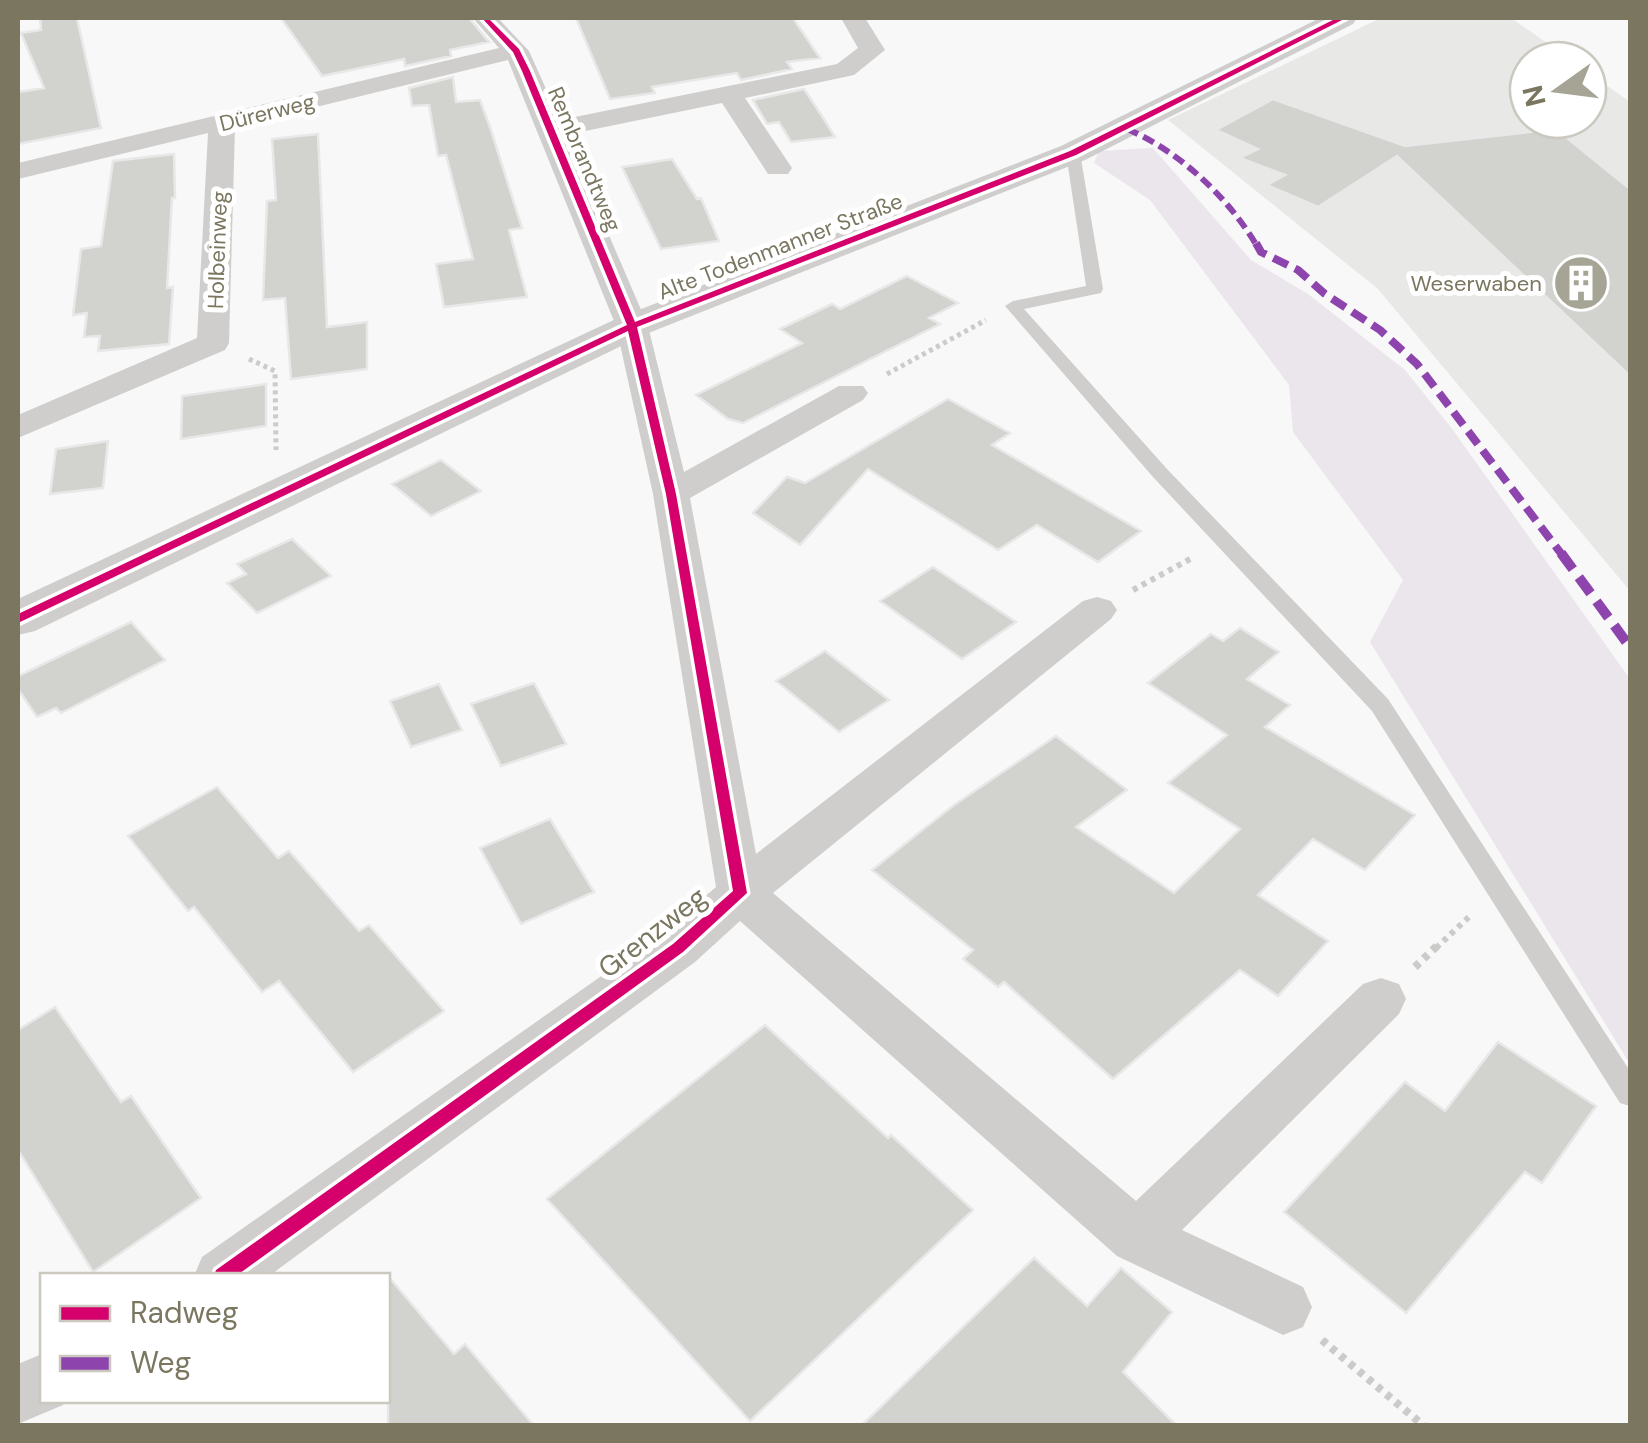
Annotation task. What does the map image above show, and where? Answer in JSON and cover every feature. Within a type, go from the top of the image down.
[{"type":"street","name":"Rembrandtweg","points":[[484,18],[516,52],[553,130],[632,326]]},
{"type":"street","points":[[553,130],[845,70],[872,50],[852,18]]},
{"type":"street","name":"Alte Todenmanner Straße","points":[[18,620],[632,326],[1072,153],[1342,18]]},
{"type":"street","name":"Dürerweg","points":[[18,170],[516,52]]},
{"type":"street","points":[[728,94],[778,168]]},
{"type":"street","name":"Holbeinweg","points":[[18,428],[214,343],[222,123]]},
{"type":"street","name":"Grenzweg","points":[[632,326],[671,494],[740,893],[1137,1236],[1283,1308]]},
{"type":"street","points":[[671,494],[850,393]]},
{"type":"street","name":"Grenzweg","points":[[226,1273],[678,948],[740,893],[1097,610]]},
{"type":"street","points":[[1137,1236],[1381,999]]},
{"type":"lane","points":[[1013,306],[1095,289],[1072,153]]},
{"type":"lane","points":[[1013,306],[1225,541],[1380,705],[1630,1094]]},
{"type":"path","points":[[850,393],[1013,306]]},
{"type":"path","points":[[275,371],[276,456],[294,486]]},
{"type":"path","points":[[1097,610],[1225,541]]},
{"type":"path","points":[[1381,999],[1499,889]]},
{"type":"path","points":[[1283,1308],[1424,1426]]},
{"type":"shaded area","points":[[1381,18],[1511,18],[1542,40],[1508,40],[1508,140],[1608,140],[1608,86],[1630,102],[1630,591],[1378,289],[1168,120]]},
{"type":"shaded area","points":[[1153,148],[1251,260],[1308,294],[1405,370],[1453,430],[1630,679],[1630,1064],[1370,642],[1403,580],[1293,432],[1289,385],[1150,200],[1094,163],[1099,151]]},
{"type":"building","points":[[40,18],[77,18],[101,128],[18,144],[18,92],[44,88],[21,33],[41,30]]},
{"type":"building","points":[[281,18],[469,18],[489,42],[450,50],[451,56],[405,66],[404,59],[322,76]]},
{"type":"building","points":[[576,18],[793,18],[820,58],[787,62],[792,69],[741,80],[737,73],[652,87],[655,93],[610,99]]},
{"type":"building","points":[[453,77],[456,102],[480,100],[491,130],[522,228],[509,230],[527,297],[444,307],[436,264],[473,259],[446,155],[438,156],[429,105],[412,106],[409,88]]},
{"type":"building","points":[[804,89],[835,137],[791,142],[779,122],[767,124],[753,100]]},
{"type":"building","name":"Weserwaben","points":[[1273,99],[1405,146],[1508,134],[1508,140],[1570,140],[1630,189],[1630,376],[1397,156],[1318,207],[1267,185],[1285,175],[1240,158],[1258,149],[1216,130]]},
{"type":"building","points":[[318,134],[327,327],[367,322],[367,369],[291,379],[285,298],[263,300],[267,201],[276,200],[272,139]]},
{"type":"building","points":[[174,154],[175,198],[167,288],[173,287],[169,344],[98,351],[100,336],[84,337],[87,313],[73,315],[81,249],[101,246],[113,161]]},
{"type":"building","points":[[672,159],[697,199],[701,198],[719,241],[661,249],[622,167]]},
{"type":"building","points":[[907,276],[958,303],[929,318],[940,324],[743,423],[728,419],[696,395],[802,343],[780,329],[832,304],[840,309]]},
{"type":"building","points":[[266,384],[266,426],[181,439],[182,396]]},
{"type":"building","points":[[948,399],[1010,433],[992,445],[1141,531],[1098,562],[1037,525],[998,550],[868,469],[800,545],[753,513],[787,477],[805,483]]},
{"type":"building","points":[[108,441],[103,488],[50,494],[56,449]]},
{"type":"building","points":[[441,460],[481,491],[431,516],[392,484]]},
{"type":"building","points":[[292,539],[331,576],[257,613],[227,583],[246,574],[237,564]]},
{"type":"building","points":[[933,567],[1016,622],[962,659],[880,601]]},
{"type":"building","points":[[131,622],[165,660],[61,713],[56,708],[37,717],[18,689],[18,676]]},
{"type":"building","points":[[1240,628],[1279,652],[1247,679],[1290,705],[1265,727],[1415,815],[1365,870],[1313,839],[1258,895],[1328,941],[1278,996],[1240,970],[1113,1079],[1004,982],[998,987],[963,959],[973,950],[872,870],[954,805],[1056,736],[1127,790],[1076,827],[1174,893],[1240,829],[1168,783],[1227,735],[1148,683],[1211,634],[1223,641]]},
{"type":"building","points":[[825,651],[889,700],[839,732],[776,681]]},
{"type":"building","points":[[534,683],[566,744],[501,766],[471,704]]},
{"type":"building","points":[[439,684],[462,730],[411,747],[390,701]]},
{"type":"building","points":[[217,787],[278,858],[289,851],[359,931],[369,925],[444,1011],[353,1072],[279,981],[262,992],[194,907],[188,911],[128,836]]},
{"type":"building","points":[[550,819],[594,892],[521,924],[480,848]]},
{"type":"building","points":[[55,1007],[121,1102],[131,1096],[201,1198],[93,1272],[18,1150],[18,1030]]},
{"type":"building","points":[[765,1025],[973,1210],[750,1421],[547,1199]]},
{"type":"building","points":[[1498,1042],[1596,1106],[1542,1183],[1525,1172],[1406,1313],[1284,1212],[1405,1082],[1445,1111]]},
{"type":"building","points":[[1034,1258],[1087,1306],[1121,1268],[1172,1312],[1123,1372],[1177,1426],[861,1426]]},
{"type":"building","points":[[390,1278],[454,1354],[465,1344],[534,1426],[388,1426]]},
{"type":"marked path","points":[[1127,129],[1160,143],[1183,162],[1247,229],[1261,252],[1298,270],[1325,294],[1380,330],[1417,364],[1451,404],[1630,647]]},
{"type":"cycle path","points":[[226,1273],[678,948],[740,893],[671,494],[632,326],[526,71],[516,51],[485,18]]},
{"type":"cycle path","points":[[18,619],[632,326],[1073,153],[1342,18]]},
{"type":"place","name":"Weserwaben","points":[[1581,283]]}]
